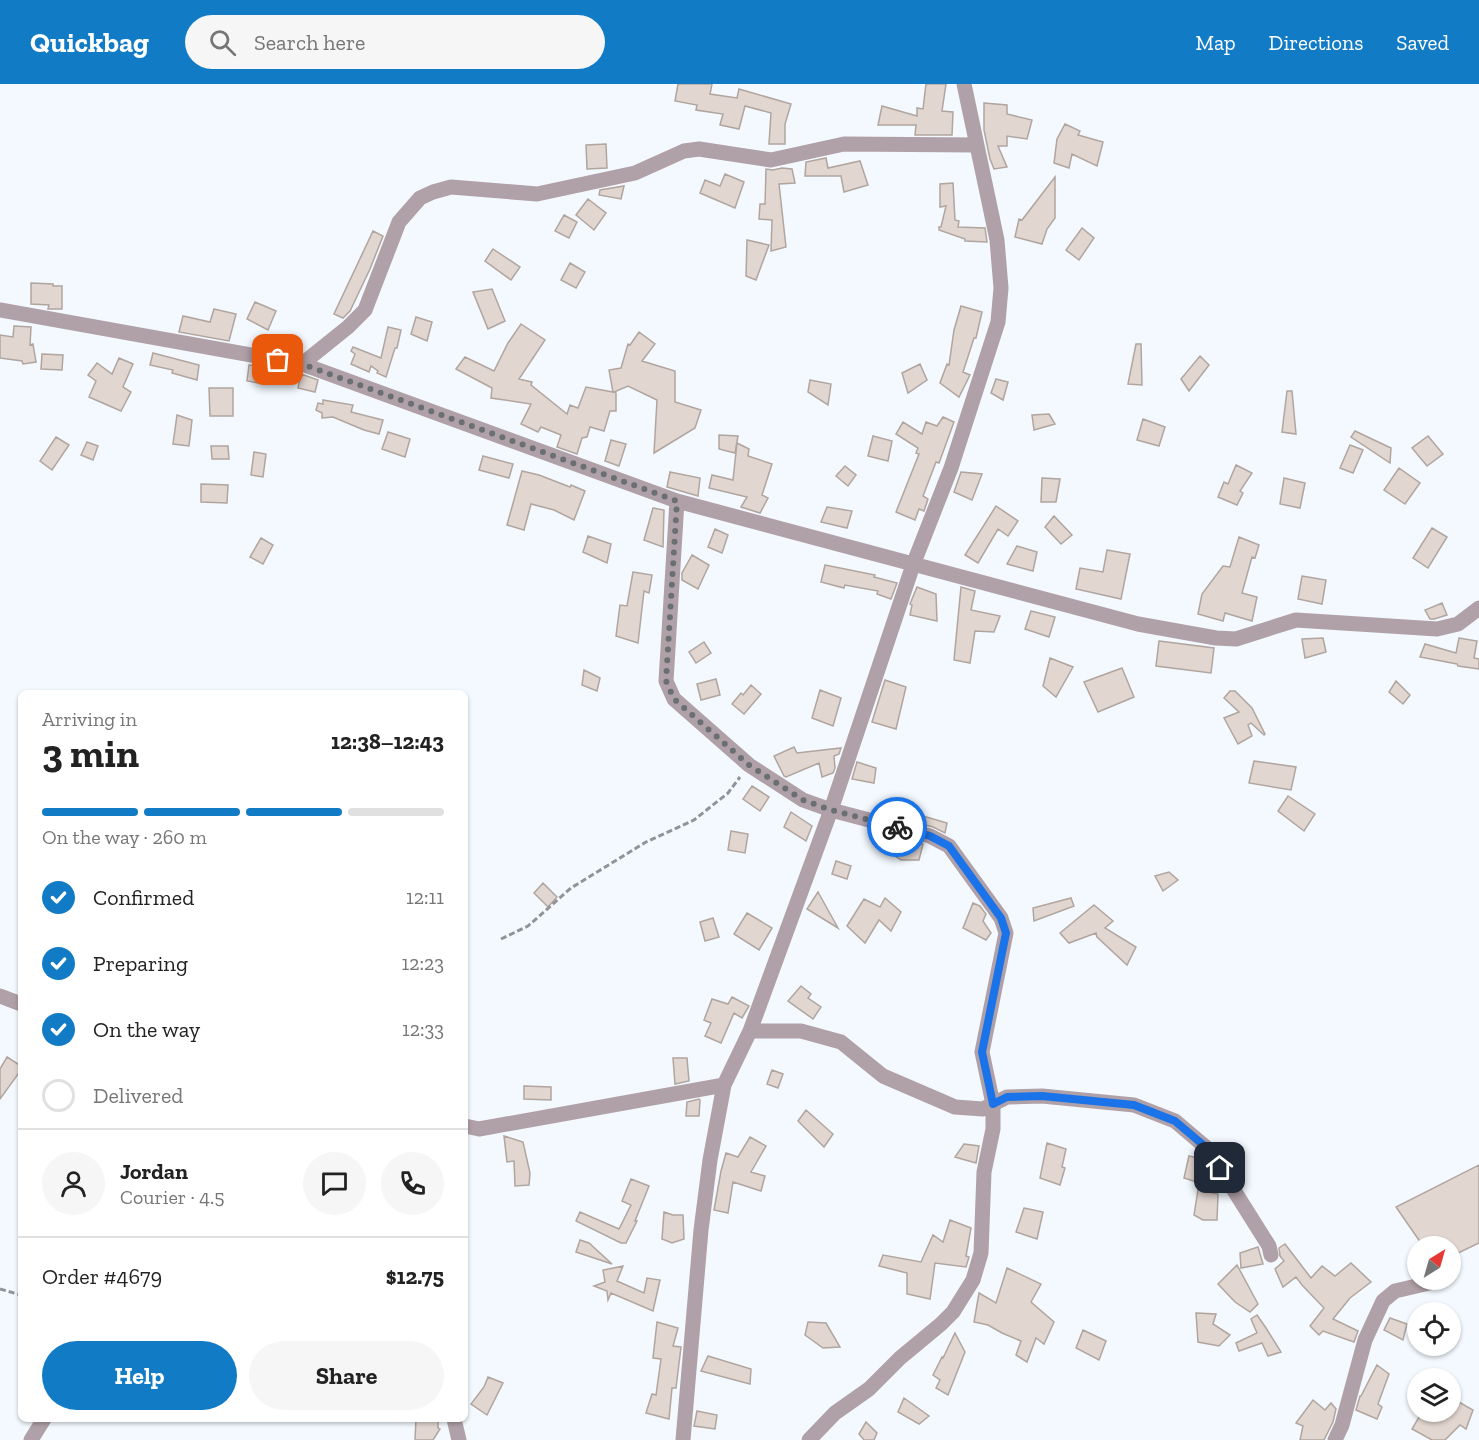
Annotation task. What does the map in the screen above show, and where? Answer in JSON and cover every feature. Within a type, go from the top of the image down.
[{"type":"street","points":[[683,1440],[704,1206],[724,1085],[750,1031],[831,810],[913,565],[951,468],[998,322],[1000,288],[997,240],[963,84]]},
{"type":"street","points":[[302,364],[348,327],[365,310],[399,222],[420,198],[433,192],[451,188],[537,194],[635,173],[684,151],[699,149],[771,160],[844,144],[976,145]]},
{"type":"street","points":[[0,310],[302,364],[677,501],[1138,624],[1216,638],[1236,639],[1296,620],[1437,629],[1458,624],[1479,608]]},
{"type":"street","points":[[677,501],[666,681],[674,699],[749,765],[803,800],[831,810],[930,836],[949,846],[1001,918],[1006,933],[982,1052],[993,1104],[993,1129],[984,1172],[981,1253],[973,1280],[953,1312],[941,1324],[900,1358],[869,1389],[835,1413],[808,1440]]},
{"type":"street","points":[[0,996],[18,1003]]},
{"type":"street","points":[[750,1031],[801,1031],[841,1042],[883,1076],[955,1107],[983,1109],[1007,1097],[1042,1096],[1134,1105],[1175,1121],[1208,1149],[1269,1246],[1271,1255]]},
{"type":"street","points":[[468,1127],[479,1129],[724,1085]]},
{"type":"street","points":[[1335,1440],[1342,1425],[1365,1340],[1383,1301],[1395,1291],[1407,1288]]},
{"type":"street","points":[[31,1440],[42,1422]]},
{"type":"street","points":[[455,1422],[459,1440]]},
{"type":"path","points":[[501,939],[528,926],[571,888],[646,842],[693,820],[728,793],[749,765]]},
{"type":"path","points":[[0,1289],[18,1294]]},
{"type":"building","points":[[678,84],[712,84],[710,94],[737,98],[739,89],[791,104],[785,124],[785,144],[769,144],[771,113],[745,106],[739,129],[720,125],[723,114],[696,110],[697,105],[675,101]]},
{"type":"building","points":[[926,84],[946,84],[942,111],[953,112],[952,135],[915,135],[916,125],[878,125],[882,106],[917,116],[917,108],[923,109]]},
{"type":"building","points":[[984,103],[1007,105],[1007,114],[1032,120],[1027,139],[1007,136],[1007,146],[998,146],[1007,167],[994,169],[990,159],[984,130]]},
{"type":"building","points":[[1065,124],[1080,131],[1078,135],[1103,142],[1097,166],[1072,154],[1069,168],[1054,163],[1057,139]]},
{"type":"building","points":[[606,144],[607,168],[587,169],[586,145]]},
{"type":"building","points":[[826,158],[828,168],[860,161],[868,185],[844,192],[841,176],[805,176],[806,162]]},
{"type":"building","points":[[766,169],[792,169],[795,183],[779,184],[786,247],[771,251],[772,220],[759,219],[760,204],[765,204]]},
{"type":"building","points":[[725,174],[744,182],[735,208],[700,193],[705,180],[720,186]]},
{"type":"building","points":[[1055,177],[1055,218],[1047,229],[1042,244],[1015,237],[1019,219],[1022,220]]},
{"type":"building","points":[[953,183],[955,220],[959,221],[958,227],[985,228],[987,242],[965,241],[965,239],[939,230],[946,206],[940,207],[940,184]]},
{"type":"building","points":[[624,186],[621,199],[599,195],[600,190]]},
{"type":"building","points":[[588,199],[606,213],[594,230],[576,215]]},
{"type":"building","points":[[564,215],[577,222],[569,238],[555,231]]},
{"type":"building","points":[[1082,228],[1094,238],[1079,260],[1066,250]]},
{"type":"building","points":[[373,231],[383,236],[350,311],[343,318],[334,314]]},
{"type":"building","points":[[747,240],[769,245],[756,280],[746,276]]},
{"type":"building","points":[[493,249],[520,267],[511,280],[485,261]]},
{"type":"building","points":[[570,263],[585,272],[576,288],[561,280]]},
{"type":"building","points":[[31,283],[62,286],[62,309],[48,309],[49,305],[31,304]]},
{"type":"building","points":[[492,289],[505,321],[488,329],[473,292]]},
{"type":"building","points":[[255,302],[276,311],[268,330],[247,319]]},
{"type":"building","points":[[961,306],[982,312],[976,338],[974,338],[963,372],[970,375],[959,397],[940,383],[947,364],[949,365],[954,330]]},
{"type":"building","points":[[214,309],[236,314],[229,341],[179,332],[183,316],[210,322]]},
{"type":"building","points":[[416,317],[432,322],[427,341],[411,334]]},
{"type":"building","points":[[521,324],[545,340],[519,379],[532,382],[531,385],[567,414],[570,405],[578,408],[586,387],[613,392],[609,370],[621,368],[628,344],[630,345],[639,332],[655,344],[642,361],[675,371],[675,402],[701,410],[695,428],[654,453],[657,400],[628,386],[614,392],[616,393],[616,411],[610,411],[604,431],[590,427],[587,437],[582,438],[577,454],[557,447],[561,435],[541,427],[538,432],[521,424],[531,404],[491,398],[492,388],[456,369],[465,357],[494,371],[508,343]]},
{"type":"building","points":[[14,326],[31,327],[30,345],[33,344],[36,362],[23,364],[22,361],[0,358],[0,335],[13,337]]},
{"type":"building","points":[[388,327],[401,330],[386,377],[377,373],[378,371],[371,366],[369,372],[351,364],[355,354],[351,351],[353,347],[381,358]]},
{"type":"building","points":[[1136,344],[1141,344],[1142,385],[1128,384]]},
{"type":"building","points":[[153,353],[199,365],[197,380],[172,373],[173,370],[150,365]]},
{"type":"building","points":[[42,354],[63,355],[62,370],[41,369]]},
{"type":"building","points":[[1200,356],[1209,365],[1189,391],[1181,379]]},
{"type":"building","points":[[119,358],[133,364],[123,387],[131,392],[121,411],[89,397],[96,381],[88,375],[97,363],[112,374]]},
{"type":"building","points":[[920,364],[927,380],[908,393],[902,373]]},
{"type":"building","points":[[249,365],[268,368],[265,384],[247,381]]},
{"type":"building","points":[[301,374],[318,380],[315,392],[298,388]]},
{"type":"building","points":[[996,379],[1008,382],[1003,400],[991,393]]},
{"type":"building","points":[[810,380],[831,384],[828,405],[808,392]]},
{"type":"building","points":[[209,388],[233,388],[233,416],[210,416]]},
{"type":"building","points":[[1287,391],[1292,391],[1296,434],[1282,432]]},
{"type":"building","points":[[323,400],[353,405],[351,412],[383,420],[379,434],[333,417],[322,418],[322,413],[316,410],[318,403],[323,404]]},
{"type":"building","points":[[1049,414],[1055,424],[1034,430],[1032,415]]},
{"type":"building","points":[[177,415],[192,420],[189,446],[173,444]]},
{"type":"building","points":[[943,417],[954,422],[939,463],[936,462],[923,496],[928,499],[924,511],[919,509],[915,520],[896,512],[919,454],[916,453],[918,448],[896,434],[903,422],[922,434],[926,422],[937,426]]},
{"type":"building","points":[[1143,419],[1165,427],[1159,446],[1137,440]]},
{"type":"building","points":[[1355,431],[1391,448],[1390,463],[1351,437]]},
{"type":"building","points":[[388,432],[410,439],[405,457],[382,449]]},
{"type":"building","points":[[719,435],[738,436],[735,453],[719,449]]},
{"type":"building","points":[[873,436],[892,441],[888,461],[868,456]]},
{"type":"building","points":[[1428,436],[1443,454],[1427,466],[1412,448]]},
{"type":"building","points":[[56,437],[69,445],[52,470],[40,461]]},
{"type":"building","points":[[611,440],[626,444],[619,466],[605,461]]},
{"type":"building","points":[[87,442],[98,446],[93,460],[81,455]]},
{"type":"building","points":[[737,443],[749,449],[748,456],[772,464],[762,495],[768,498],[760,513],[741,507],[747,497],[709,488],[712,475],[733,480]]},
{"type":"building","points":[[1350,445],[1363,450],[1353,473],[1340,468]]},
{"type":"building","points":[[211,446],[228,446],[229,459],[212,459]]},
{"type":"building","points":[[254,452],[266,454],[263,477],[251,475]]},
{"type":"building","points":[[483,456],[513,464],[509,478],[479,470]]},
{"type":"building","points":[[1236,465],[1252,473],[1240,491],[1243,493],[1237,505],[1218,497],[1224,482],[1228,484]]},
{"type":"building","points":[[845,466],[856,475],[848,486],[836,476]]},
{"type":"building","points":[[1399,468],[1420,483],[1405,504],[1384,490]]},
{"type":"building","points":[[522,471],[585,491],[574,520],[554,510],[531,504],[524,530],[507,525]]},
{"type":"building","points":[[670,472],[700,478],[698,496],[667,487]]},
{"type":"building","points":[[961,472],[982,474],[972,500],[954,492]]},
{"type":"building","points":[[1042,478],[1060,479],[1056,502],[1041,502]]},
{"type":"building","points":[[1284,478],[1305,483],[1300,508],[1280,504]]},
{"type":"building","points":[[201,484],[228,485],[227,503],[201,502]]},
{"type":"building","points":[[996,506],[1018,521],[1008,536],[998,529],[978,563],[965,555]]},
{"type":"building","points":[[827,507],[852,511],[847,528],[821,522]]},
{"type":"building","points":[[653,508],[664,510],[663,547],[644,540]]},
{"type":"building","points":[[1054,516],[1072,535],[1061,544],[1045,527]]},
{"type":"building","points":[[1432,528],[1447,537],[1428,568],[1413,558]]},
{"type":"building","points":[[715,529],[728,535],[722,553],[708,547]]},
{"type":"building","points":[[588,536],[611,544],[607,563],[583,552]]},
{"type":"building","points":[[1239,537],[1259,545],[1255,558],[1252,557],[1242,593],[1257,597],[1252,621],[1225,613],[1223,621],[1198,614],[1202,594],[1223,566],[1230,567]]},
{"type":"building","points":[[261,538],[273,545],[263,564],[250,557]]},
{"type":"building","points":[[1017,546],[1037,552],[1033,571],[1007,564]]},
{"type":"building","points":[[1107,550],[1130,554],[1121,599],[1076,589],[1080,568],[1103,572]]},
{"type":"building","points":[[692,555],[709,565],[698,589],[682,580],[682,573]]},
{"type":"building","points":[[825,565],[875,575],[874,577],[897,583],[891,599],[877,594],[878,591],[845,585],[844,588],[821,582]]},
{"type":"building","points":[[633,572],[652,575],[649,593],[644,591],[638,643],[616,636],[620,605],[627,606]]},
{"type":"building","points":[[1302,576],[1326,580],[1322,604],[1298,599]]},
{"type":"building","points":[[917,587],[936,594],[937,621],[910,615],[912,605],[910,604]]},
{"type":"building","points":[[961,587],[975,591],[971,610],[1000,616],[994,632],[975,631],[970,663],[954,660]]},
{"type":"building","points":[[1442,603],[1447,615],[1430,619],[1425,610]]},
{"type":"building","points":[[1031,611],[1055,617],[1049,637],[1025,629]]},
{"type":"building","points":[[1323,638],[1326,652],[1305,658],[1302,639]]},
{"type":"building","points":[[1459,638],[1477,641],[1474,658],[1479,659],[1479,669],[1420,657],[1425,644],[1456,653]]},
{"type":"building","points":[[1159,641],[1214,648],[1211,673],[1156,666]]},
{"type":"building","points":[[704,642],[711,653],[696,663],[689,652]]},
{"type":"building","points":[[1050,658],[1073,667],[1056,697],[1043,686]]},
{"type":"building","points":[[1122,668],[1134,697],[1098,712],[1084,682]]},
{"type":"building","points":[[584,670],[600,678],[597,691],[582,685]]},
{"type":"building","points":[[716,679],[720,695],[701,700],[697,684]]},
{"type":"building","points":[[885,680],[906,687],[896,729],[872,722]]},
{"type":"building","points":[[1396,681],[1410,695],[1403,704],[1389,692]]},
{"type":"building","points":[[751,685],[761,694],[744,714],[732,704]]},
{"type":"building","points":[[820,690],[841,698],[833,726],[812,718]]},
{"type":"building","points":[[1230,691],[1235,691],[1252,708],[1264,735],[1251,723],[1248,725],[1252,736],[1238,744],[1224,718],[1239,712],[1224,698]]},
{"type":"building","points":[[794,747],[797,753],[841,748],[839,754],[834,756],[833,773],[822,777],[819,763],[786,777],[774,756]]},
{"type":"building","points":[[1254,761],[1296,767],[1291,790],[1249,783]]},
{"type":"building","points":[[857,762],[876,768],[874,783],[852,779]]},
{"type":"building","points":[[752,786],[769,797],[760,811],[743,799]]},
{"type":"building","points":[[1288,796],[1315,814],[1304,831],[1278,811]]},
{"type":"building","points":[[791,812],[812,826],[806,841],[784,827]]},
{"type":"building","points":[[916,814],[947,823],[945,833],[911,821]]},
{"type":"building","points":[[731,831],[748,834],[745,853],[728,850]]},
{"type":"building","points":[[891,836],[923,844],[919,860],[901,860],[883,848]]},
{"type":"building","points":[[836,861],[851,866],[847,879],[832,874]]},
{"type":"building","points":[[1169,872],[1178,880],[1163,891],[1155,876]]},
{"type":"building","points":[[543,883],[557,897],[548,907],[534,893]]},
{"type":"building","points":[[818,892],[838,928],[807,909]]},
{"type":"building","points":[[885,898],[901,912],[891,931],[879,920],[865,943],[847,926],[864,899],[880,907]]},
{"type":"building","points":[[1071,898],[1074,906],[1034,921],[1033,908]]},
{"type":"building","points":[[973,903],[980,906],[986,914],[983,921],[991,933],[986,940],[963,928]]},
{"type":"building","points":[[1094,905],[1113,921],[1105,928],[1136,947],[1127,965],[1097,937],[1096,933],[1069,943],[1060,933]]},
{"type":"building","points":[[747,913],[772,928],[759,950],[734,934]]},
{"type":"building","points":[[713,918],[719,937],[705,941],[700,922]]},
{"type":"building","points":[[801,986],[811,994],[808,998],[821,1007],[813,1019],[788,1001]]},
{"type":"building","points":[[732,997],[749,1006],[742,1018],[734,1013],[721,1043],[705,1036],[711,1023],[704,1020],[712,999],[728,1004]]},
{"type":"building","points":[[7,1057],[18,1064],[18,1074],[0,1099],[0,1069]]},
{"type":"building","points":[[673,1058],[687,1058],[689,1081],[675,1084]]},
{"type":"building","points":[[772,1070],[783,1074],[778,1088],[767,1084]]},
{"type":"building","points":[[524,1086],[551,1087],[551,1100],[524,1099]]},
{"type":"building","points":[[699,1099],[699,1116],[686,1116],[687,1102]]},
{"type":"building","points":[[806,1110],[833,1134],[824,1147],[798,1121]]},
{"type":"building","points":[[504,1136],[523,1142],[530,1173],[529,1185],[515,1186],[514,1161],[507,1162]]},
{"type":"building","points":[[750,1137],[766,1146],[751,1172],[765,1176],[761,1191],[733,1182],[728,1213],[714,1210],[726,1153],[738,1157]]},
{"type":"building","points":[[1047,1143],[1066,1149],[1062,1167],[1065,1168],[1060,1185],[1040,1178]]},
{"type":"building","points":[[964,1144],[979,1146],[976,1163],[955,1157]]},
{"type":"building","points":[[1189,1156],[1203,1159],[1211,1172],[1209,1186],[1184,1178]]},
{"type":"building","points":[[1479,1165],[1479,1243],[1461,1252],[1461,1236],[1416,1236],[1396,1207]]},
{"type":"building","points":[[631,1179],[649,1186],[635,1221],[637,1221],[626,1243],[621,1243],[576,1221],[580,1212],[619,1229],[631,1205],[622,1201]]},
{"type":"building","points":[[1198,1190],[1218,1194],[1217,1220],[1203,1220],[1194,1215]]},
{"type":"building","points":[[1024,1208],[1043,1212],[1037,1239],[1016,1232]]},
{"type":"building","points":[[664,1212],[683,1215],[684,1239],[672,1243],[662,1239]]},
{"type":"building","points":[[950,1220],[971,1228],[966,1267],[935,1263],[930,1299],[907,1294],[907,1273],[879,1266],[883,1255],[921,1262],[933,1235],[943,1242]]},
{"type":"building","points":[[580,1240],[589,1243],[612,1264],[576,1252]]},
{"type":"building","points":[[1285,1244],[1311,1278],[1322,1266],[1335,1276],[1351,1263],[1371,1282],[1350,1298],[1333,1319],[1358,1331],[1354,1342],[1323,1331],[1319,1335],[1310,1326],[1324,1308],[1296,1277],[1283,1287],[1275,1269],[1284,1261],[1280,1256],[1279,1248]]},
{"type":"building","points":[[1258,1247],[1263,1264],[1241,1268],[1240,1253]]},
{"type":"building","points":[[1237,1265],[1258,1304],[1250,1312],[1235,1302],[1218,1284]]},
{"type":"building","points":[[623,1266],[617,1281],[644,1293],[647,1278],[660,1280],[653,1311],[611,1293],[608,1300],[607,1291],[594,1286],[605,1282],[603,1270]]},
{"type":"building","points":[[1007,1268],[1041,1284],[1031,1302],[1054,1322],[1044,1344],[1036,1338],[1027,1362],[1016,1355],[1021,1341],[988,1325],[974,1322],[979,1293],[996,1303]]},
{"type":"building","points":[[1196,1313],[1216,1314],[1213,1324],[1230,1335],[1219,1346],[1198,1342]]},
{"type":"building","points":[[1257,1315],[1281,1352],[1268,1356],[1262,1343],[1239,1351],[1236,1343],[1257,1333],[1251,1319]]},
{"type":"building","points":[[1390,1318],[1407,1324],[1403,1340],[1384,1330]]},
{"type":"building","points":[[657,1322],[678,1328],[673,1346],[681,1347],[676,1388],[672,1388],[669,1419],[646,1413],[652,1394],[656,1395],[661,1359],[653,1358]]},
{"type":"building","points":[[808,1322],[826,1323],[840,1347],[823,1348],[805,1335]]},
{"type":"building","points":[[1083,1330],[1106,1341],[1099,1360],[1076,1348]]},
{"type":"building","points":[[955,1333],[965,1352],[948,1395],[936,1388],[940,1380],[933,1375]]},
{"type":"building","points":[[708,1356],[751,1369],[750,1384],[701,1371]]},
{"type":"building","points":[[1377,1365],[1389,1374],[1378,1404],[1382,1407],[1377,1419],[1356,1410],[1360,1396]]},
{"type":"building","points":[[488,1377],[503,1383],[487,1415],[471,1404],[484,1387]]},
{"type":"building","points":[[904,1398],[929,1416],[919,1424],[898,1412]]},
{"type":"building","points":[[1313,1400],[1325,1410],[1331,1403],[1336,1409],[1333,1422],[1324,1440],[1300,1440],[1303,1426],[1296,1423]]},
{"type":"building","points":[[1461,1403],[1473,1410],[1466,1429],[1460,1425],[1445,1440],[1432,1440],[1412,1429],[1416,1422],[1461,1422]]},
{"type":"building","points":[[697,1411],[717,1415],[715,1429],[694,1426]]},
{"type":"building","points":[[416,1422],[438,1422],[440,1429],[433,1440],[415,1440]]},
{"type":"building","points":[[866,1422],[877,1433],[874,1440],[864,1440],[859,1434]]},
{"type":"way so far","points":[[278,360],[302,364],[677,501],[666,681],[674,699],[749,765],[803,800],[831,810],[897,827]]},
{"type":"route","points":[[897,827],[930,836],[949,846],[1001,918],[1006,933],[982,1052],[993,1104],[1007,1097],[1042,1096],[1134,1105],[1175,1121],[1208,1149],[1220,1168]]}]
